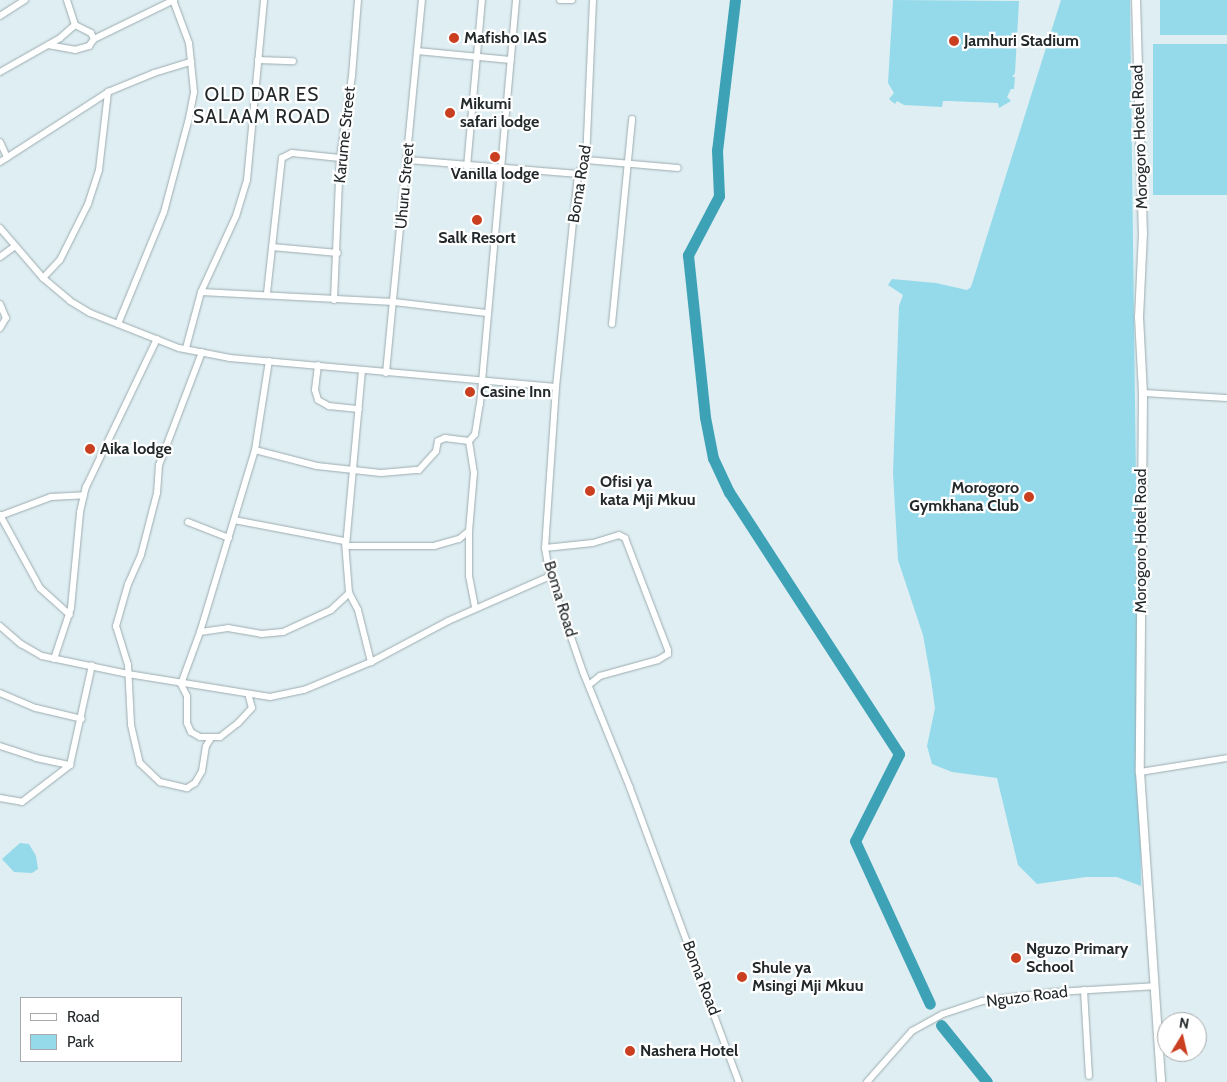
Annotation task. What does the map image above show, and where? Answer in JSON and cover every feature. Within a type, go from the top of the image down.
[{"type":"street","points":[[0,16],[25,0]]},
{"type":"street","points":[[67,0],[75,25]]},
{"type":"street","points":[[48,45],[79,50],[89,46],[94,39],[173,0],[189,43],[194,92],[186,135],[157,232],[118,324]]},
{"type":"street","points":[[186,348],[201,292],[236,216],[247,180],[264,0]]},
{"type":"street","name":"Karume Street","points":[[334,300],[338,253],[340,158],[352,76],[358,0]]},
{"type":"street","name":"Uhuru Street","points":[[386,373],[422,0]]},
{"type":"street","points":[[467,167],[482,0]]},
{"type":"street","points":[[476,608],[469,576],[469,531],[474,473],[469,441],[475,434],[481,382],[486,313],[503,168],[516,0]]},
{"type":"street","points":[[554,0],[572,0]]},
{"type":"street","name":"Boma Road","points":[[593,0],[586,160],[578,174],[556,387],[545,548],[550,576],[583,672],[590,684],[739,1082]]},
{"type":"street","name":"Morogoro Hotel Road","points":[[1136,0],[1143,233],[1139,317],[1144,393],[1140,772],[1161,1082]]},
{"type":"street","points":[[75,25],[85,28],[94,39]]},
{"type":"street","points":[[0,72],[48,45],[75,25]]},
{"type":"street","points":[[417,50],[476,55],[476,58],[511,60]]},
{"type":"street","points":[[258,60],[293,61]]},
{"type":"street","points":[[0,162],[108,92],[154,72],[191,62]]},
{"type":"street","points":[[42,278],[60,260],[88,204],[99,170],[108,92]]},
{"type":"street","points":[[612,324],[632,119]]},
{"type":"street","points":[[0,142],[7,158]]},
{"type":"street","points":[[267,293],[284,156],[292,152],[340,158]]},
{"type":"street","points":[[408,160],[467,167],[578,174]]},
{"type":"street","points":[[586,160],[678,168]]},
{"type":"street","points":[[0,228],[42,278],[70,301],[118,324],[186,348],[230,358],[481,382],[556,387]]},
{"type":"street","points":[[0,256],[14,246]]},
{"type":"street","points":[[272,247],[338,253]]},
{"type":"street","points":[[201,292],[267,293],[334,300],[394,302],[486,313]]},
{"type":"street","points":[[0,304],[6,318],[0,328]]},
{"type":"street","points":[[54,659],[70,615],[84,495],[157,339]]},
{"type":"street","points":[[202,352],[159,465],[157,492],[141,555],[128,584],[116,626],[126,655],[131,725],[140,763],[160,782],[181,787],[193,785],[202,771],[206,746],[211,738]]},
{"type":"street","points":[[249,696],[252,708],[244,719],[223,735],[211,738],[191,732],[186,712],[187,696],[181,684],[200,632],[255,450],[269,361]]},
{"type":"street","points":[[318,365],[315,390],[318,400],[329,406],[359,409]]},
{"type":"street","points":[[362,371],[345,544],[349,593],[358,610],[371,662]]},
{"type":"street","points":[[1144,393],[1227,398]]},
{"type":"street","points":[[255,450],[352,472],[419,470],[436,451],[438,441],[452,437],[469,441]]},
{"type":"street","points":[[70,615],[40,588],[0,516],[51,497],[84,495]]},
{"type":"street","points":[[234,520],[345,544],[402,548],[453,542],[461,543],[469,551]]},
{"type":"street","points":[[188,522],[229,538]]},
{"type":"street","points":[[453,542],[469,531]]},
{"type":"street","points":[[545,548],[593,543],[619,535],[626,538],[668,650],[668,654],[658,660],[600,676],[590,684]]},
{"type":"street","points":[[0,626],[20,644],[54,659],[249,696],[291,694],[371,662],[476,608],[550,576]]},
{"type":"street","points":[[200,632],[228,628],[261,634],[283,632],[331,610],[349,593]]},
{"type":"street","points":[[0,798],[22,802],[70,765],[82,719],[92,665]]},
{"type":"street","points":[[0,693],[36,708],[82,719]]},
{"type":"street","points":[[0,746],[44,760],[70,765]]},
{"type":"street","points":[[1140,772],[1227,758]]},
{"type":"street","name":"Nguzo Road","points":[[867,1082],[905,1038],[929,1021],[943,1014],[993,998],[1155,986]]},
{"type":"street","points":[[1084,990],[1089,1076]]},
{"type":"green space","name":"Jamhuri Stadium","points":[[893,0],[1019,1],[1015,73],[1012,77],[1015,77],[1014,89],[1011,89],[1007,97],[1011,101],[999,108],[998,103],[943,101],[942,107],[904,105],[897,101],[895,104],[889,99],[894,93],[888,83]]},
{"type":"green space","points":[[1061,0],[1130,0],[1141,886],[1117,877],[1086,877],[1037,884],[1018,865],[997,778],[952,772],[932,764],[927,746],[935,708],[931,680],[923,635],[898,560],[893,473],[899,306],[903,295],[888,285],[892,279],[936,283],[967,290],[971,287]]},
{"type":"green space","points":[[1160,0],[1227,0],[1227,35],[1160,35]]},
{"type":"green space","points":[[1153,44],[1227,44],[1227,195],[1153,195]]},
{"type":"green space","points":[[20,843],[29,844],[36,856],[38,869],[32,873],[14,872],[2,859]]},
{"type":"waterway","points":[[735,0],[717,150],[719,196],[688,255],[705,417],[713,458],[729,492],[899,754],[855,841],[930,1004]]},
{"type":"waterway","points":[[941,1025],[987,1082]]},
{"type":"place","name":"Mafisho IAS","points":[[454,38]]},
{"type":"place","name":"Jamhuri Stadium","points":[[954,41]]},
{"type":"place","name":"Mikumi safari lodge","points":[[450,113]]},
{"type":"place","name":"Vanilla lodge","points":[[495,157]]},
{"type":"place","name":"Salk Resort","points":[[477,220]]},
{"type":"place","name":"Casine Inn","points":[[470,392]]},
{"type":"place","name":"Aika lodge","points":[[90,449]]},
{"type":"place","name":"Ofisi ya kata Mji Mkuu","points":[[590,491]]},
{"type":"place","name":"Morogoro Gymkhana Club","points":[[1029,497]]},
{"type":"place","name":"Nguzo Primary School","points":[[1016,958]]},
{"type":"place","name":"Shule ya Msingi Mji Mkuu","points":[[742,977]]},
{"type":"place","name":"Nashera Hotel","points":[[630,1051]]},
{"type":"district","name":"OLD DAR ES SALAAM ROAD","points":[[262,106]]}]
